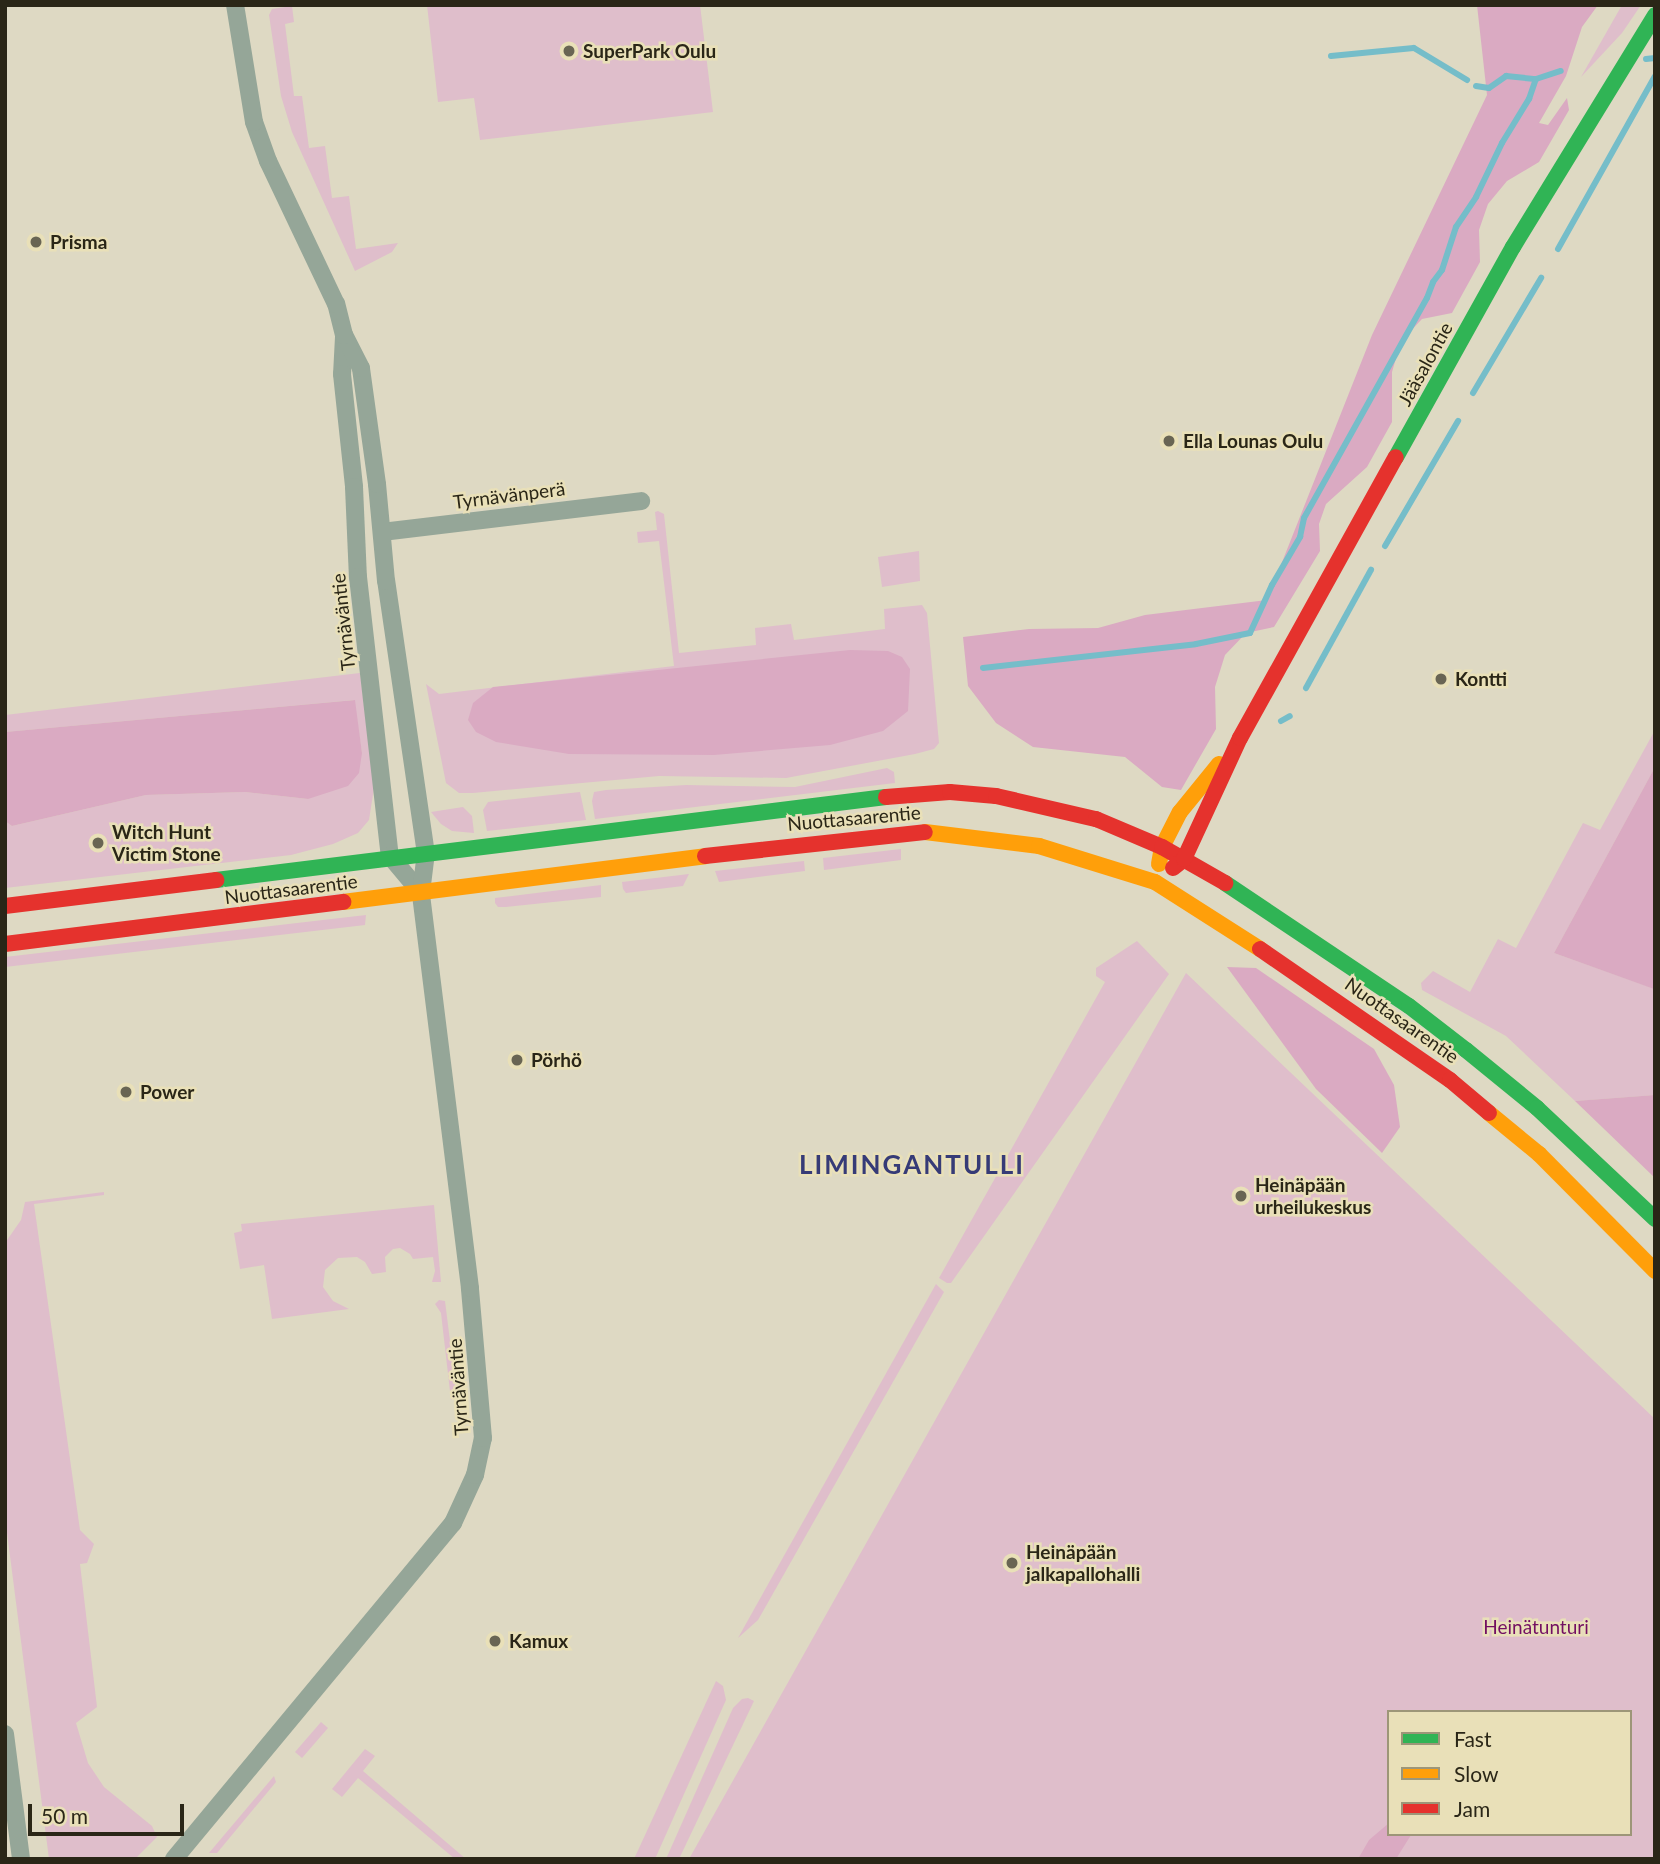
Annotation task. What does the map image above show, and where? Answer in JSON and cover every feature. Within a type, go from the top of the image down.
[{"type":"main road","name":"Jääsalontie","points":[[1155,882],[1184,859],[1240,738],[1513,247],[1655,15]]},
{"type":"main road","name":"Jääsalontie","points":[[1155,882],[1162,847],[1184,806],[1240,738]]},
{"type":"main road","name":"Nuottasaarentie","points":[[5,906],[390,856],[897,796],[950,792],[996,796],[1096,819],[1184,859],[1409,1006],[1537,1108],[1655,1219]]},
{"type":"main road","name":"Nuottasaarentie","points":[[5,944],[908,831],[954,834],[1039,846],[1155,882],[1309,981],[1450,1080],[1539,1154],[1655,1270]]},
{"type":"street","name":"Tyrnäväntie","points":[[174,1859],[439,1541],[465,1503],[480,1458],[482,1402],[421,893],[426,853],[390,608],[360,368],[344,335],[336,304],[268,161],[254,122],[235,5]]},
{"type":"street","name":"Tyrnäväntie","points":[[344,335],[342,374],[354,487],[358,577],[390,856]]},
{"type":"street","name":"Tyrnävänperä","points":[[382,532],[642,501]]},
{"type":"street","points":[[390,856],[421,893]]},
{"type":"street","points":[[5,1734],[21,1859]]},
{"type":"green space","name":"SuperPark Oulu","points":[[427,5],[700,5],[713,112],[480,140],[474,98],[438,102]]},
{"type":"green space","points":[[1622,5],[1641,5],[1622,33],[1581,77]]},
{"type":"green space","points":[[292,6],[294,22],[285,24],[294,96],[302,96],[309,148],[325,146],[332,198],[349,196],[356,249],[398,243],[392,252],[355,271],[292,132],[281,96],[269,15],[272,9]]},
{"type":"green space","points":[[655,512],[664,514],[679,653],[756,645],[755,628],[791,624],[794,640],[885,629],[884,609],[922,605],[927,613],[939,743],[934,749],[786,778],[659,776],[473,793],[459,793],[446,783],[426,684],[439,694],[674,666],[659,541],[638,543],[637,532],[657,530]]},
{"type":"green space","points":[[919,551],[920,581],[882,587],[878,557]]},
{"type":"green space","points":[[360,673],[374,788],[369,820],[358,833],[333,844],[291,855],[5,888],[5,821],[12,826],[146,795],[245,792],[308,799],[362,753],[354,700],[5,732],[5,715]]},
{"type":"green space","points":[[1655,730],[1655,767],[1554,953],[1655,989],[1655,1095],[1575,1101],[1506,1036],[1422,990],[1421,983],[1433,971],[1470,992],[1498,939],[1516,948],[1583,823],[1600,830]]},
{"type":"green space","points":[[887,768],[894,772],[895,783],[595,819],[592,801],[594,792],[606,790],[686,785],[795,787]]},
{"type":"green space","points":[[580,792],[586,820],[487,831],[483,810],[488,802]]},
{"type":"green space","points":[[463,807],[472,816],[474,833],[452,831],[441,824],[431,812]]},
{"type":"green space","points":[[901,849],[901,860],[824,870],[823,858]]},
{"type":"green space","points":[[804,861],[805,871],[719,882],[715,871]]},
{"type":"green space","points":[[689,874],[683,886],[626,893],[623,889],[622,882]]},
{"type":"green space","points":[[601,885],[601,897],[506,907],[498,907],[495,903],[495,898]]},
{"type":"green space","points":[[366,915],[365,925],[5,967],[5,957]]},
{"type":"green space","points":[[1137,941],[1169,974],[951,1283],[947,1283],[939,1278],[1105,982],[1096,976],[1096,968]]},
{"type":"green space","name":"Heinäpään urheilukeskus","points":[[1186,973],[1655,1419],[1655,1859],[689,1859]]},
{"type":"green space","points":[[104,1192],[104,1195],[34,1204],[80,1530],[94,1544],[87,1563],[80,1564],[97,1707],[76,1723],[88,1763],[104,1787],[152,1826],[157,1837],[135,1859],[49,1859],[5,1517],[5,1243],[21,1220],[25,1202]]},
{"type":"green space","points":[[434,1205],[441,1282],[432,1282],[435,1271],[433,1257],[413,1259],[400,1248],[393,1249],[385,1257],[386,1272],[372,1274],[365,1262],[357,1257],[338,1258],[325,1270],[323,1287],[333,1301],[349,1309],[272,1319],[264,1265],[240,1269],[234,1233],[242,1231],[241,1224]]},
{"type":"green space","points":[[936,1284],[944,1292],[758,1620],[738,1638]]},
{"type":"green space","points":[[439,1300],[445,1301],[457,1397],[451,1400],[441,1313],[435,1304]]},
{"type":"green space","points":[[716,1681],[723,1686],[726,1700],[655,1859],[634,1859]]},
{"type":"green space","points":[[742,1699],[754,1701],[679,1859],[666,1859],[733,1708]]},
{"type":"green space","points":[[321,1722],[328,1728],[302,1758],[295,1752]]},
{"type":"green space","points":[[365,1749],[375,1756],[363,1771],[466,1859],[455,1859],[358,1778],[342,1797],[332,1789]]},
{"type":"green space","points":[[274,1776],[276,1782],[217,1853],[209,1853]]},
{"type":"shaded area","points":[[1477,5],[1598,5],[1582,27],[1566,76],[1539,123],[1548,125],[1567,98],[1569,110],[1539,162],[1507,181],[1488,204],[1479,230],[1480,262],[1452,313],[1422,319],[1401,341],[1392,372],[1392,422],[1367,467],[1326,504],[1319,524],[1320,551],[1274,627],[1246,633],[1225,655],[1215,687],[1216,729],[1181,790],[1162,787],[1125,757],[1033,747],[996,723],[968,686],[963,637],[1029,629],[1098,628],[1145,615],[1267,600],[1372,335],[1487,95]]},
{"type":"shaded area","points":[[850,650],[888,651],[902,657],[910,669],[908,711],[883,731],[830,745],[714,755],[569,754],[496,742],[476,732],[468,720],[473,703],[493,687]]},
{"type":"shaded area","points":[[355,700],[362,753],[359,773],[348,786],[308,799],[245,792],[146,795],[12,826],[5,821],[5,732]]},
{"type":"shaded area","points":[[1655,767],[1655,989],[1654,989],[1554,953]]},
{"type":"shaded area","points":[[1227,967],[1256,968],[1374,1049],[1394,1085],[1400,1127],[1382,1153],[1316,1089]]},
{"type":"shaded area","points":[[1655,1095],[1655,1178],[1575,1101]]},
{"type":"shaded area","points":[[1387,1825],[1387,1836],[1410,1836],[1396,1859],[1358,1859],[1369,1840]]},
{"type":"waterway","points":[[1331,56],[1414,48],[1467,80]]},
{"type":"waterway","points":[[1646,59],[1655,58]]},
{"type":"waterway","points":[[1476,86],[1489,88],[1506,76],[1536,79],[1561,71]]},
{"type":"waterway","points":[[1558,249],[1655,76]]},
{"type":"waterway","points":[[983,668],[1196,644],[1250,633],[1272,585],[1300,537],[1304,518],[1442,270],[1456,227],[1476,197],[1502,143],[1529,99],[1536,79]]},
{"type":"waterway","points":[[1473,393],[1541,278]]},
{"type":"waterway","points":[[1385,546],[1458,421]]},
{"type":"waterway","points":[[1306,688],[1371,570]]},
{"type":"waterway","points":[[1281,721],[1290,716]]},
{"type":"traffic: fast","points":[[1396,457],[1513,247],[1655,15]]},
{"type":"traffic: fast","points":[[216,880],[886,797]]},
{"type":"traffic: fast","points":[[1225,883],[1409,1006],[1466,1050],[1537,1108],[1655,1219]]},
{"type":"traffic: slow","points":[[1159,864],[1162,847],[1180,812],[1219,764]]},
{"type":"traffic: slow","points":[[925,832],[1039,846],[1155,882],[1260,949]]},
{"type":"traffic: slow","points":[[343,902],[705,856]]},
{"type":"traffic: slow","points":[[1489,1113],[1539,1154],[1655,1271]]},
{"type":"traffic: jam","points":[[1173,868],[1184,859],[1240,738],[1396,457]]},
{"type":"traffic: jam","points":[[886,797],[950,792],[996,796],[1096,819],[1162,847],[1225,883]]},
{"type":"traffic: jam","points":[[705,856],[925,832]]},
{"type":"traffic: jam","points":[[5,906],[216,880]]},
{"type":"traffic: jam","points":[[5,944],[343,902]]},
{"type":"traffic: jam","points":[[1260,949],[1450,1080],[1489,1113]]},
{"type":"place","name":"SuperPark Oulu","points":[[569,51]]},
{"type":"place","name":"Prisma","points":[[36,242]]},
{"type":"place","name":"Ella Lounas Oulu","points":[[1169,441]]},
{"type":"place","name":"Kontti","points":[[1441,679]]},
{"type":"place","name":"Witch Hunt Victim Stone","points":[[98,843]]},
{"type":"place","name":"Pörhö","points":[[517,1060]]},
{"type":"place","name":"Power","points":[[126,1092]]},
{"type":"place","name":"Heinäpään urheilukeskus","points":[[1241,1196]]},
{"type":"place","name":"Heinäpään jalkapallohalli","points":[[1012,1563]]},
{"type":"place","name":"Kamux","points":[[495,1641]]},
{"type":"district","name":"LIMINGANTULLI","points":[[912,1165]]},
{"type":"park label","name":"Heinätunturi","points":[[1536,1627]]}]
